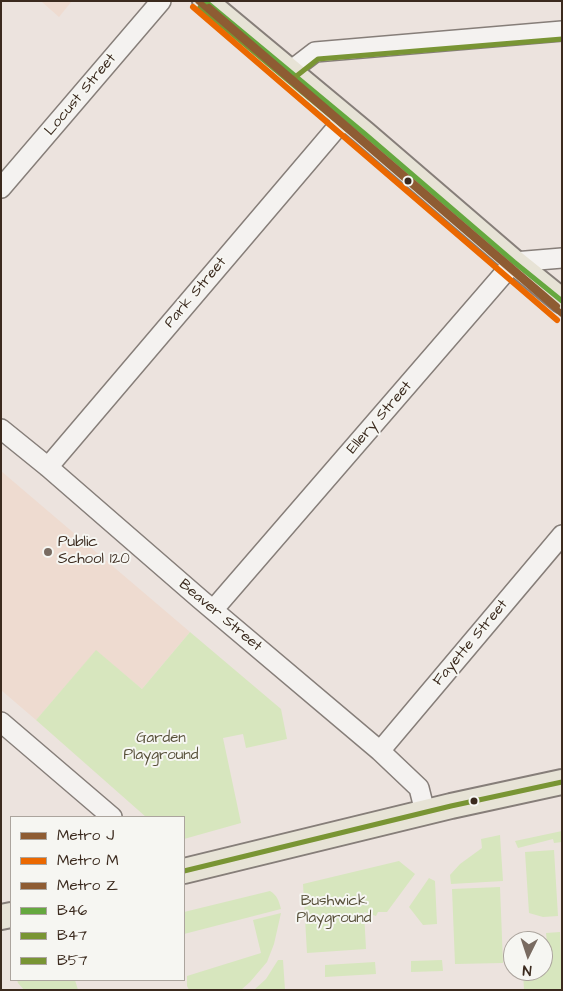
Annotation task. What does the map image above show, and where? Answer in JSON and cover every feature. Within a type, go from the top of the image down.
[{"type":"main road","points":[[206,1],[562,301]]},
{"type":"main road","points":[[185,871],[425,812],[562,782]]},
{"type":"street","name":"Locust Street","points":[[1,188],[160,1]]},
{"type":"street","points":[[289,72],[315,52],[562,31]]},
{"type":"street","name":"Park Street","points":[[48,467],[345,118]]},
{"type":"street","points":[[514,262],[562,258]]},
{"type":"street","name":"Ellery Street","points":[[213,610],[514,262]]},
{"type":"street","name":"Beaver Street","points":[[1,429],[380,750],[419,788],[425,812]]},
{"type":"street","name":"Fayette Street","points":[[380,750],[562,535]]},
{"type":"street","points":[[1,722],[111,816]]},
{"type":"shaded area","points":[[43,1],[72,1],[59,17]]},
{"type":"shaded area","name":"Public School 120","points":[[1,471],[190,632],[142,689],[96,651],[36,720],[1,690]]},
{"type":"green space","name":"Garden Playground","points":[[190,632],[281,709],[287,739],[246,748],[243,734],[223,738],[241,823],[185,839],[185,816],[145,816],[36,720],[96,650],[142,689]]},
{"type":"green space","points":[[562,831],[562,842],[554,843],[553,839],[518,848],[515,841]]},
{"type":"green space","points":[[500,835],[503,881],[451,884],[450,875],[460,864],[482,848],[481,839]]},
{"type":"green space","points":[[554,850],[558,916],[543,917],[529,913],[525,852]]},
{"type":"green space","name":"Bushwick Playground","points":[[399,861],[415,874],[387,912],[378,912],[376,916],[364,912],[366,949],[307,953],[303,884]]},
{"type":"green space","points":[[429,878],[435,881],[437,924],[423,925],[409,907]]},
{"type":"green space","points":[[500,887],[503,963],[455,964],[452,889]]},
{"type":"green space","points":[[270,891],[277,898],[281,909],[185,934],[185,912]]},
{"type":"green space","points":[[281,913],[274,944],[267,962],[241,990],[189,990],[187,976],[261,953],[253,920]]},
{"type":"green space","points":[[553,932],[560,932],[562,990],[524,990],[524,981],[553,981]]},
{"type":"green space","points":[[278,960],[283,960],[285,990],[254,990],[266,979]]},
{"type":"green space","points":[[442,960],[443,971],[411,972],[411,961]]},
{"type":"green space","points":[[375,962],[376,974],[325,977],[325,965]]},
{"type":"green space","points":[[17,981],[75,981],[78,990],[24,990]]},
{"type":"metro line","name":"J","points":[[198,1],[562,314]]},
{"type":"metro line","name":"M","points":[[193,7],[557,320]]},
{"type":"metro line","name":"Z","points":[[209,7],[557,306]]},
{"type":"transit line","name":"B46","points":[[205,1],[562,301]]},
{"type":"transit line","name":"B47","points":[[200,7],[557,307]]},
{"type":"transit line","name":"B47","points":[[294,78],[318,59],[562,39]]},
{"type":"transit line","name":"B57","points":[[185,871],[451,806],[562,782]]},
{"type":"place","name":"Public School 120","points":[[48,552]]}]
